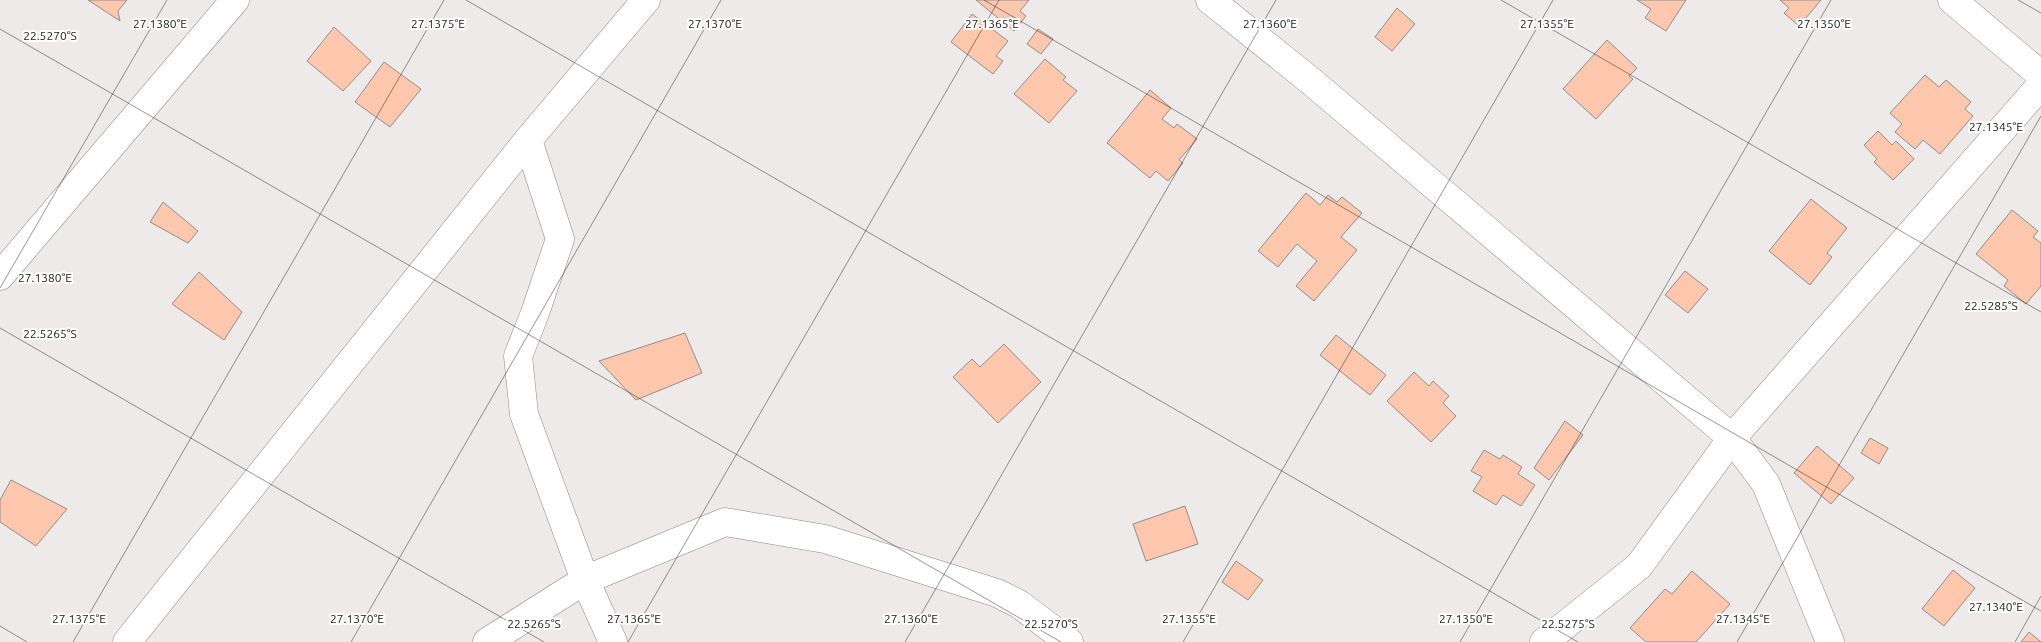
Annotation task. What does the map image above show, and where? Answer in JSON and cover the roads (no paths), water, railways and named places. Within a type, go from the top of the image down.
[{"type":"street","points":[[0,276],[235,0]]},
{"type":"street","points":[[126,642],[528,140],[646,0]]},
{"type":"street","points":[[1210,0],[1416,170],[1732,438],[1766,484],[1830,642]]},
{"type":"street","points":[[1952,0],[2041,75]]},
{"type":"street","points":[[1544,642],[1639,566],[1732,438],[2041,85]]},
{"type":"street","points":[[528,140],[560,240],[518,356],[524,414],[585,580],[613,642]]},
{"type":"street","points":[[487,642],[585,580],[725,522],[825,539],[997,593],[1019,604],[1069,642]]}]
